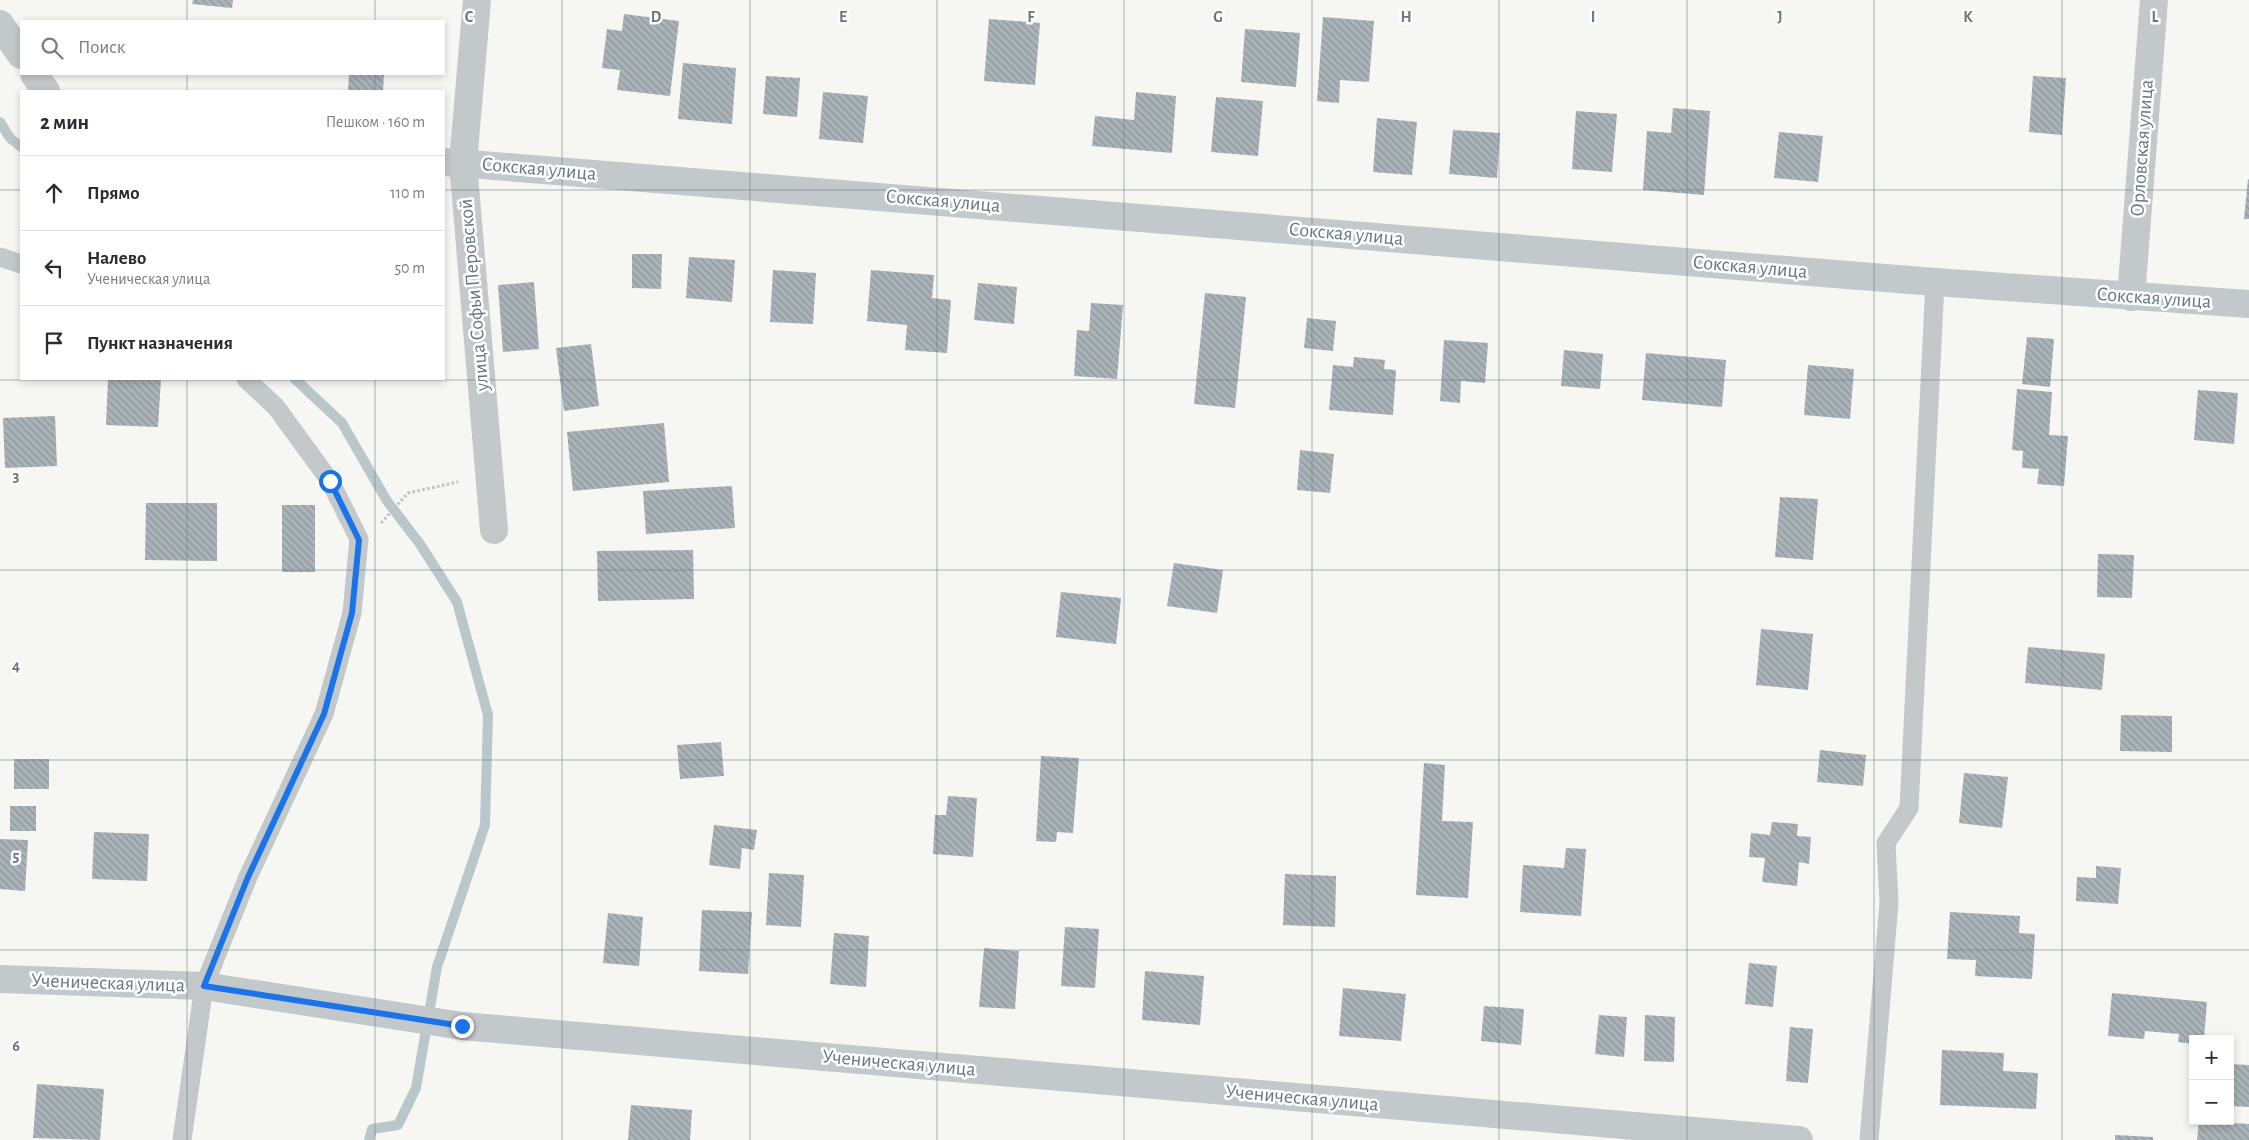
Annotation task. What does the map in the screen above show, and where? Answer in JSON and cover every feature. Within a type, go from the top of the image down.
[{"type":"street","name":"улица Софьи Перовской","points":[[477,0],[453,162],[490,475],[494,530]]},
{"type":"street","name":"Орловская улица","points":[[2131,297],[2154,0]]},
{"type":"street","points":[[0,24],[20,54]]},
{"type":"street","points":[[35,75],[45,90]]},
{"type":"street","name":"Сокская улица","points":[[453,162],[1935,282],[2249,304]]},
{"type":"street","name":"Ученическая улица","points":[[0,979],[204,986],[451,1023],[1799,1140]]},
{"type":"lane","points":[[0,257],[20,264]]},
{"type":"lane","points":[[1869,1140],[1889,902],[1886,843],[1909,808],[1935,282]]},
{"type":"lane","points":[[182,1140],[204,986],[248,877],[324,714],[352,613],[359,540],[330,481],[276,407],[247,380]]},
{"type":"path","points":[[381,523],[408,493],[490,475]]},
{"type":"building","points":[[193,0],[233,0],[232,8],[192,4]]},
{"type":"building","points":[[624,14],[679,21],[670,96],[617,90],[620,70],[602,68],[607,29],[622,31]]},
{"type":"building","points":[[1323,17],[1374,21],[1369,82],[1340,80],[1339,103],[1317,101]]},
{"type":"building","points":[[989,19],[1040,23],[1035,85],[984,81]]},
{"type":"building","points":[[1245,29],[1300,33],[1296,87],[1241,82]]},
{"type":"building","points":[[683,63],[736,68],[732,124],[678,119]]},
{"type":"building","points":[[349,75],[384,75],[383,90],[348,90]]},
{"type":"building","points":[[766,76],[800,78],[797,117],[763,114]]},
{"type":"building","points":[[2033,76],[2066,78],[2062,135],[2029,132]]},
{"type":"building","points":[[823,92],[868,96],[863,143],[819,139]]},
{"type":"building","points":[[1136,92],[1176,96],[1172,153],[1092,146],[1095,116],[1134,120]]},
{"type":"building","points":[[1216,97],[1263,101],[1258,156],[1211,152]]},
{"type":"building","points":[[1673,108],[1710,111],[1704,195],[1643,190],[1647,131],[1671,133]]},
{"type":"building","points":[[1576,111],[1617,114],[1612,172],[1572,169]]},
{"type":"building","points":[[1377,118],[1417,122],[1412,175],[1373,172]]},
{"type":"building","points":[[1453,130],[1500,133],[1497,178],[1449,174]]},
{"type":"building","points":[[1779,132],[1823,136],[1818,182],[1774,178]]},
{"type":"building","points":[[2248,179],[2249,219],[2244,219]]},
{"type":"building","points":[[632,254],[662,254],[661,289],[632,288]]},
{"type":"building","points":[[689,257],[735,260],[732,302],[686,298]]},
{"type":"building","points":[[773,270],[816,273],[813,324],[770,322]]},
{"type":"building","points":[[871,270],[934,275],[932,298],[951,300],[947,353],[905,350],[907,325],[867,321]]},
{"type":"building","points":[[534,282],[539,349],[503,352],[498,285]]},
{"type":"building","points":[[978,283],[1017,287],[1014,324],[974,320]]},
{"type":"building","points":[[1205,293],[1246,297],[1235,408],[1194,404]]},
{"type":"building","points":[[1091,303],[1123,305],[1117,379],[1074,376],[1077,330],[1089,331]]},
{"type":"building","points":[[1307,318],[1336,321],[1333,351],[1304,348]]},
{"type":"building","points":[[2027,337],[2054,339],[2050,387],[2022,384]]},
{"type":"building","points":[[1444,340],[1488,343],[1485,383],[1461,381],[1460,403],[1440,401]]},
{"type":"building","points":[[591,344],[599,406],[564,411],[556,348]]},
{"type":"building","points":[[1564,350],[1603,354],[1600,389],[1561,386]]},
{"type":"building","points":[[1646,353],[1726,360],[1722,407],[1642,400]]},
{"type":"building","points":[[1354,357],[1385,360],[1384,369],[1396,370],[1393,415],[1329,410],[1333,365],[1353,367]]},
{"type":"building","points":[[1808,365],[1854,369],[1850,419],[1804,415]]},
{"type":"building","points":[[108,380],[161,380],[158,427],[106,425]]},
{"type":"building","points":[[2017,389],[2052,392],[2049,435],[2068,436],[2064,486],[2037,484],[2039,469],[2022,468],[2023,451],[2012,450]]},
{"type":"building","points":[[2198,390],[2238,393],[2234,444],[2194,440]]},
{"type":"building","points":[[55,416],[57,466],[5,468],[3,418]]},
{"type":"building","points":[[664,423],[669,482],[573,491],[567,432]]},
{"type":"building","points":[[1300,450],[1334,454],[1330,493],[1297,490]]},
{"type":"building","points":[[732,486],[735,528],[646,534],[643,491]]},
{"type":"building","points":[[1780,497],[1818,499],[1813,560],[1775,557]]},
{"type":"building","points":[[146,503],[217,503],[217,561],[145,560]]},
{"type":"building","points":[[282,505],[315,505],[315,572],[282,572]]},
{"type":"building","points":[[693,550],[694,599],[598,601],[597,551]]},
{"type":"building","points":[[2098,554],[2134,555],[2132,598],[2097,597]]},
{"type":"building","points":[[1174,563],[1223,570],[1217,613],[1167,606]]},
{"type":"building","points":[[1061,592],[1121,598],[1116,644],[1056,637]]},
{"type":"building","points":[[1761,629],[1813,634],[1808,690],[1756,685]]},
{"type":"building","points":[[2028,647],[2105,654],[2102,690],[2025,683]]},
{"type":"building","points":[[2121,715],[2172,716],[2172,752],[2120,751]]},
{"type":"building","points":[[721,742],[724,776],[680,779],[677,745]]},
{"type":"building","points":[[1820,750],[1866,755],[1863,786],[1817,782]]},
{"type":"building","points":[[1041,756],[1079,758],[1073,833],[1057,832],[1056,842],[1036,841]]},
{"type":"building","points":[[14,759],[49,759],[49,789],[14,789]]},
{"type":"building","points":[[1424,763],[1445,765],[1442,821],[1473,822],[1468,898],[1416,895]]},
{"type":"building","points":[[1964,773],[2008,777],[2002,828],[1959,823]]},
{"type":"building","points":[[948,796],[977,798],[973,857],[933,854],[935,815],[946,815]]},
{"type":"building","points":[[10,806],[36,806],[36,831],[10,831]]},
{"type":"building","points":[[1772,822],[1798,824],[1797,836],[1811,837],[1809,864],[1799,862],[1797,886],[1762,882],[1765,858],[1749,857],[1751,833],[1770,835]]},
{"type":"building","points":[[714,825],[757,830],[754,850],[742,848],[740,869],[709,865]]},
{"type":"building","points":[[94,832],[149,834],[147,881],[92,879]]},
{"type":"building","points":[[0,839],[28,840],[25,891],[0,889]]},
{"type":"building","points":[[1566,848],[1586,849],[1581,916],[1520,912],[1523,865],[1564,868]]},
{"type":"building","points":[[2096,866],[2121,868],[2118,904],[2076,901],[2077,877],[2096,878]]},
{"type":"building","points":[[769,873],[804,875],[801,927],[766,925]]},
{"type":"building","points":[[1285,874],[1336,876],[1335,927],[1283,925]]},
{"type":"building","points":[[702,910],[752,912],[748,974],[699,971]]},
{"type":"building","points":[[1950,912],[2020,916],[2019,933],[2035,934],[2032,979],[1975,976],[1976,960],[1947,959]]},
{"type":"building","points":[[608,913],[643,917],[639,966],[603,963]]},
{"type":"building","points":[[1065,927],[1099,929],[1095,988],[1061,986]]},
{"type":"building","points":[[834,933],[869,936],[866,987],[830,984]]},
{"type":"building","points":[[984,948],[1019,951],[1015,1009],[979,1007]]},
{"type":"building","points":[[1749,963],[1777,966],[1773,1007],[1745,1004]]},
{"type":"building","points":[[1145,971],[1204,976],[1200,1025],[1142,1020]]},
{"type":"building","points":[[1343,988],[1406,994],[1401,1041],[1339,1036]]},
{"type":"building","points":[[2112,993],[2207,1002],[2204,1035],[2189,1035],[2189,1043],[2178,1042],[2179,1034],[2145,1031],[2144,1039],[2108,1036]]},
{"type":"building","points":[[1484,1006],[1524,1009],[1521,1045],[1481,1041]]},
{"type":"building","points":[[1599,1015],[1627,1017],[1624,1057],[1595,1054]]},
{"type":"building","points":[[1645,1015],[1675,1017],[1674,1062],[1644,1061]]},
{"type":"building","points":[[1790,1027],[1813,1029],[1808,1083],[1786,1081]]},
{"type":"building","points":[[1942,1050],[2004,1053],[2003,1071],[2038,1073],[2036,1109],[1940,1105]]},
{"type":"building","points":[[2234,1064],[2249,1065],[2249,1107],[2234,1106]]},
{"type":"building","points":[[37,1084],[104,1089],[100,1140],[33,1138]]},
{"type":"building","points":[[631,1105],[692,1110],[690,1140],[628,1140]]},
{"type":"building","points":[[2249,1124],[2249,1140],[2197,1140],[2199,1125]]},
{"type":"building","points":[[2115,1135],[2153,1137],[2153,1140],[2115,1140]]},
{"type":"waterway","points":[[0,122],[10,138],[20,146]]},
{"type":"waterway","points":[[296,380],[342,423],[387,501],[420,544],[457,602],[488,715],[485,825],[437,967],[416,1088],[398,1125],[372,1129],[369,1140]]},
{"type":"route","points":[[330,481],[359,540],[352,613],[324,714],[248,877],[204,986],[405,1015],[462,1026]]}]
